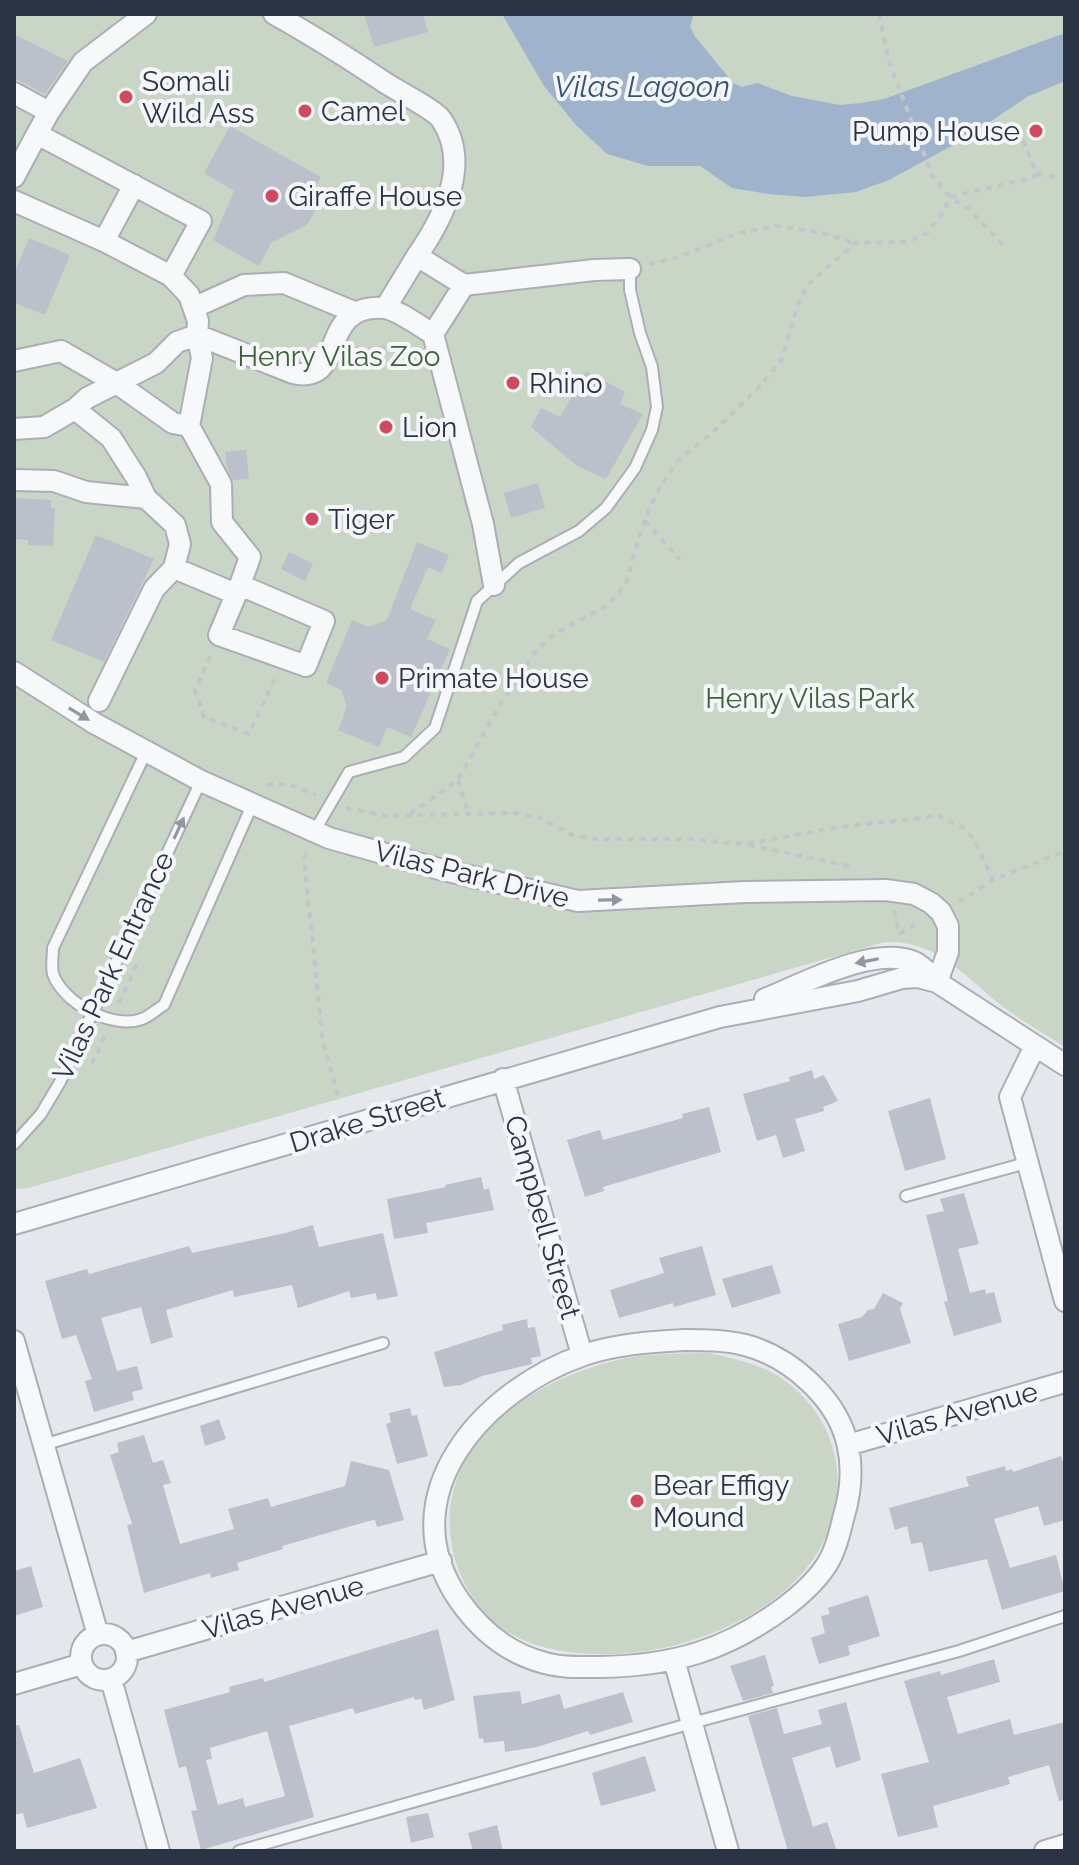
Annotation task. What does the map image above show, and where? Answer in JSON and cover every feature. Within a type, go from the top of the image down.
[{"type":"street","points":[[14,177],[49,112],[83,62],[146,14]]},
{"type":"street","points":[[274,14],[327,44],[440,117],[453,148],[453,187],[436,228],[386,307]]},
{"type":"street","points":[[14,93],[49,112]]},
{"type":"street","points":[[37,134],[201,221],[171,276]]},
{"type":"street","points":[[104,241],[134,185]]},
{"type":"street","points":[[14,201],[104,241],[171,276],[189,295],[195,307],[202,358],[189,426],[221,484],[222,522],[250,557],[238,589],[219,635],[306,666],[324,621],[238,589],[174,568]]},
{"type":"street","points":[[417,256],[464,285],[594,270],[630,269]]},
{"type":"street","points":[[195,307],[244,285],[284,283],[354,312],[386,307],[428,331],[483,524],[494,585]]},
{"type":"street","points":[[428,331],[464,285]]},
{"type":"street","points":[[14,429],[44,427],[75,409],[87,398],[156,363],[177,342],[197,335],[300,374],[320,369],[342,323],[354,312]]},
{"type":"street","points":[[14,361],[61,351],[118,384],[173,423],[189,426]]},
{"type":"street","points":[[75,409],[111,438],[146,498],[175,525],[180,544],[174,568],[154,589],[99,701]]},
{"type":"street","points":[[14,480],[54,481],[86,492],[146,498]]},
{"type":"street","name":"Vilas Park Drive","points":[[14,672],[39,690],[201,781],[257,794],[314,832],[329,838],[439,869],[578,901],[745,892],[886,890],[914,894],[941,912]]},
{"type":"street","points":[[941,912],[949,936],[948,952],[937,982],[1065,1065]]},
{"type":"street","name":"Drake Street","points":[[14,1224],[720,1017],[858,991],[902,978],[918,977],[937,982]]},
{"type":"street","points":[[1035,1046],[1010,1097],[1065,1301]]},
{"type":"street","name":"Campbell Street","points":[[503,1079],[582,1355]]},
{"type":"street","points":[[14,1341],[98,1635]]},
{"type":"street","name":"Vilas Avenue","points":[[722,1341],[748,1346],[773,1357],[810,1383],[840,1423],[848,1445],[851,1463],[847,1506],[830,1559],[815,1580],[792,1601],[743,1636],[705,1653],[620,1667],[571,1667],[545,1663],[497,1640],[481,1627],[452,1589],[441,1561],[436,1540],[440,1490],[453,1456],[471,1429],[510,1392],[537,1375],[605,1348],[655,1342],[722,1341]]},
{"type":"street","name":"Vilas Avenue","points":[[848,1445],[1065,1382]]},
{"type":"street","name":"Vilas Avenue","points":[[126,1652],[441,1561]]},
{"type":"street","points":[[98,1635],[119,1640],[126,1652],[127,1659],[122,1671],[111,1679],[90,1676],[82,1664],[82,1650],[91,1638],[98,1635]]},
{"type":"street","points":[[674,1660],[728,1851]]},
{"type":"street","points":[[14,1684],[82,1664]]},
{"type":"street","points":[[111,1679],[159,1851]]},
{"type":"street","points":[[1045,1851],[1065,1845]]},
{"type":"lane","points":[[314,832],[349,772],[404,757],[435,728],[477,601],[519,563],[579,531],[606,508],[635,468],[652,430],[657,407],[652,367],[633,304],[630,269]]},
{"type":"lane","points":[[146,752],[53,948],[53,972],[65,995],[91,1013],[112,1020],[140,1020],[164,1005],[257,794]]},
{"type":"lane","name":"Vilas Park Entrance","points":[[14,1144],[41,1114],[60,1082],[201,781]]},
{"type":"lane","points":[[906,1196],[1026,1163]]},
{"type":"lane","points":[[43,1445],[383,1343]]},
{"type":"lane","points":[[239,1851],[959,1651],[1065,1616]]},
{"type":"path","points":[[879,14],[889,62],[933,177],[950,197],[969,209],[1004,246]]},
{"type":"path","points":[[1018,129],[1037,174]]},
{"type":"path","points":[[950,197],[1037,174],[1055,177]]},
{"type":"path","points":[[630,269],[676,258],[739,233],[776,226],[818,232],[855,243],[907,242],[927,233],[941,216],[950,197]]},
{"type":"path","points":[[410,814],[458,780],[499,706],[536,651],[553,635],[609,604],[626,584],[655,496],[677,461],[711,434],[781,361],[807,285],[855,243]]},
{"type":"path","points":[[334,344],[377,350],[428,331]]},
{"type":"path","points":[[645,521],[680,560]]},
{"type":"path","points":[[219,635],[195,690],[204,717],[249,734],[284,659]]},
{"type":"path","points":[[458,780],[468,813]]},
{"type":"path","points":[[257,794],[289,784],[368,814],[512,813],[538,817],[572,835],[594,839],[687,839],[744,844],[867,869]]},
{"type":"path","points":[[744,844],[841,827],[938,816],[962,827],[974,839],[993,880]]},
{"type":"path","points":[[314,832],[304,860],[323,1042],[338,1095]]},
{"type":"path","points":[[941,912],[993,880],[1065,851]]},
{"type":"path","points":[[892,902],[899,934]]},
{"type":"green space","name":"Henry Vilas Park","points":[[14,14],[1065,14],[1065,1047],[1009,1011],[935,953],[904,943],[885,942],[28,1188],[14,1189]]},
{"type":"green space","points":[[709,1353],[750,1364],[779,1377],[806,1400],[820,1419],[836,1463],[838,1486],[828,1533],[816,1555],[799,1577],[754,1613],[728,1627],[672,1646],[617,1654],[576,1653],[536,1645],[500,1627],[472,1597],[452,1546],[450,1510],[457,1478],[472,1449],[494,1424],[520,1403],[549,1385],[581,1371],[637,1357]]},
{"type":"water","name":"Vilas Lagoon","points":[[502,14],[694,14],[690,26],[694,35],[733,83],[742,87],[757,83],[792,96],[840,105],[884,99],[1065,33],[1065,81],[1027,97],[966,138],[889,180],[856,192],[805,197],[768,194],[732,188],[700,166],[648,166],[607,154],[576,125],[544,86]]},
{"type":"building","points":[[364,14],[423,14],[428,32],[374,47]]},
{"type":"building","points":[[14,34],[68,61],[45,94],[14,78]]},
{"type":"building","name":"Giraffe House","points":[[230,126],[321,177],[308,200],[318,206],[307,225],[271,243],[259,266],[213,240],[234,191],[204,173]]},
{"type":"building","points":[[29,238],[70,255],[45,315],[14,303],[14,274]]},
{"type":"building","points":[[586,371],[625,392],[620,404],[643,414],[606,479],[577,466],[531,427],[541,408],[560,417]]},
{"type":"building","points":[[246,450],[249,479],[233,480],[225,452]]},
{"type":"building","points":[[538,483],[545,508],[511,518],[504,493]]},
{"type":"building","points":[[14,498],[51,500],[51,508],[55,508],[53,546],[28,545],[28,540],[14,539]]},
{"type":"building","points":[[96,535],[154,559],[104,662],[51,640]]},
{"type":"building","name":"Primate House","points":[[417,542],[449,555],[442,573],[428,567],[410,609],[436,620],[427,639],[450,649],[411,737],[387,727],[379,747],[338,730],[347,707],[341,690],[326,683],[352,620],[368,627],[387,620]]},
{"type":"building","points":[[289,552],[313,564],[305,581],[281,569]]},
{"type":"building","points":[[812,1070],[814,1079],[824,1075],[838,1101],[823,1107],[824,1111],[795,1119],[805,1151],[783,1158],[776,1135],[757,1141],[743,1094],[790,1081],[789,1077]]},
{"type":"building","points":[[930,1098],[946,1159],[905,1171],[888,1111]]},
{"type":"building","points":[[709,1107],[721,1152],[603,1187],[604,1191],[585,1197],[567,1140],[600,1130],[603,1140],[683,1118],[682,1114]]},
{"type":"building","points":[[481,1177],[484,1190],[489,1188],[494,1210],[426,1223],[428,1233],[394,1239],[387,1199]]},
{"type":"building","points":[[964,1193],[979,1244],[958,1249],[970,1293],[985,1289],[986,1294],[994,1292],[1002,1322],[954,1336],[926,1215],[944,1211],[940,1199]]},
{"type":"building","points":[[313,1225],[319,1247],[383,1233],[398,1296],[377,1300],[376,1293],[351,1298],[349,1291],[298,1308],[292,1285],[234,1297],[233,1290],[166,1310],[173,1337],[151,1344],[141,1307],[101,1318],[117,1371],[137,1366],[143,1389],[132,1392],[134,1400],[94,1412],[85,1381],[92,1379],[76,1335],[62,1339],[45,1281],[87,1269],[89,1274],[189,1246],[192,1253]]},
{"type":"building","points":[[702,1246],[716,1295],[619,1318],[610,1290],[664,1273],[659,1258]]},
{"type":"building","points":[[772,1265],[781,1293],[732,1308],[722,1279]]},
{"type":"building","points":[[883,1293],[903,1303],[900,1309],[911,1343],[849,1361],[838,1324],[862,1317],[868,1310],[874,1309]]},
{"type":"building","points":[[527,1319],[528,1328],[535,1327],[541,1356],[531,1358],[532,1364],[444,1387],[434,1352],[503,1330],[502,1325]]},
{"type":"building","points":[[410,1408],[412,1416],[417,1415],[428,1456],[397,1464],[386,1424],[391,1422],[389,1413]]},
{"type":"building","points":[[219,1419],[226,1439],[205,1446],[200,1426]]},
{"type":"building","points":[[144,1435],[153,1463],[163,1460],[171,1483],[163,1485],[180,1544],[234,1529],[228,1509],[268,1498],[271,1507],[345,1486],[351,1461],[389,1470],[404,1520],[377,1527],[375,1520],[369,1521],[282,1546],[283,1549],[237,1563],[239,1570],[211,1578],[210,1573],[144,1593],[127,1525],[132,1524],[110,1455],[119,1452],[117,1443]]},
{"type":"building","points":[[1061,1456],[1065,1468],[1065,1520],[1044,1526],[1038,1506],[994,1519],[1010,1568],[1056,1555],[1065,1591],[1002,1610],[987,1559],[929,1572],[922,1542],[911,1544],[907,1526],[895,1530],[889,1508],[969,1486],[966,1477],[1005,1466],[1006,1471],[1012,1469],[1013,1472]]},
{"type":"building","points":[[31,1566],[43,1607],[14,1616],[14,1571]]},
{"type":"building","points":[[868,1595],[880,1636],[848,1646],[850,1655],[819,1664],[811,1638],[825,1633],[821,1616],[830,1614],[828,1608]]},
{"type":"building","points":[[438,1629],[455,1700],[424,1710],[421,1699],[415,1700],[414,1697],[355,1714],[353,1708],[289,1726],[314,1817],[201,1850],[191,1811],[197,1810],[186,1766],[179,1768],[164,1710],[230,1692],[229,1687],[263,1678],[264,1682]],"holes":[[[267,1731],[285,1796],[245,1807],[243,1798],[218,1805],[206,1760],[212,1759],[210,1748]]]},
{"type":"building","points":[[765,1655],[774,1686],[771,1687],[773,1693],[743,1701],[730,1666]]},
{"type":"building","points":[[994,1659],[1000,1682],[947,1697],[958,1734],[1010,1719],[1014,1735],[1065,1722],[1065,1800],[1059,1801],[1049,1765],[1008,1777],[1010,1784],[933,1806],[938,1827],[898,1837],[881,1774],[929,1762],[904,1681],[940,1671],[941,1675]]},
{"type":"building","points":[[520,1691],[522,1704],[560,1694],[564,1709],[623,1692],[633,1722],[590,1735],[588,1731],[537,1747],[505,1752],[504,1741],[484,1743],[483,1738],[479,1739],[473,1696]]},
{"type":"building","points":[[846,1702],[861,1760],[836,1768],[830,1746],[792,1758],[813,1827],[827,1822],[837,1851],[788,1851],[748,1716],[777,1708],[784,1734],[822,1724],[818,1710]]},
{"type":"building","points":[[19,1725],[34,1773],[80,1758],[97,1808],[27,1828],[23,1813],[14,1815],[14,1726]]},
{"type":"building","points":[[645,1756],[656,1791],[601,1806],[592,1773]]},
{"type":"building","points":[[428,1813],[434,1837],[411,1843],[406,1817]]},
{"type":"building","points":[[497,1825],[503,1851],[473,1851],[468,1833]]},
{"type":"place","name":"Somali Wild Ass","points":[[126,97]]},
{"type":"place","name":"Camel","points":[[305,111]]},
{"type":"place","name":"Pump House","points":[[1036,131]]},
{"type":"place","name":"Giraffe House","points":[[272,196]]},
{"type":"place","name":"Rhino","points":[[513,383]]},
{"type":"place","name":"Lion","points":[[386,427]]},
{"type":"place","name":"Tiger","points":[[312,519]]},
{"type":"place","name":"Primate House","points":[[382,678]]},
{"type":"place","name":"Bear Effigy Mound","points":[[637,1501]]},
{"type":"park label","name":"Henry Vilas Zoo","points":[[339,356]]}]
